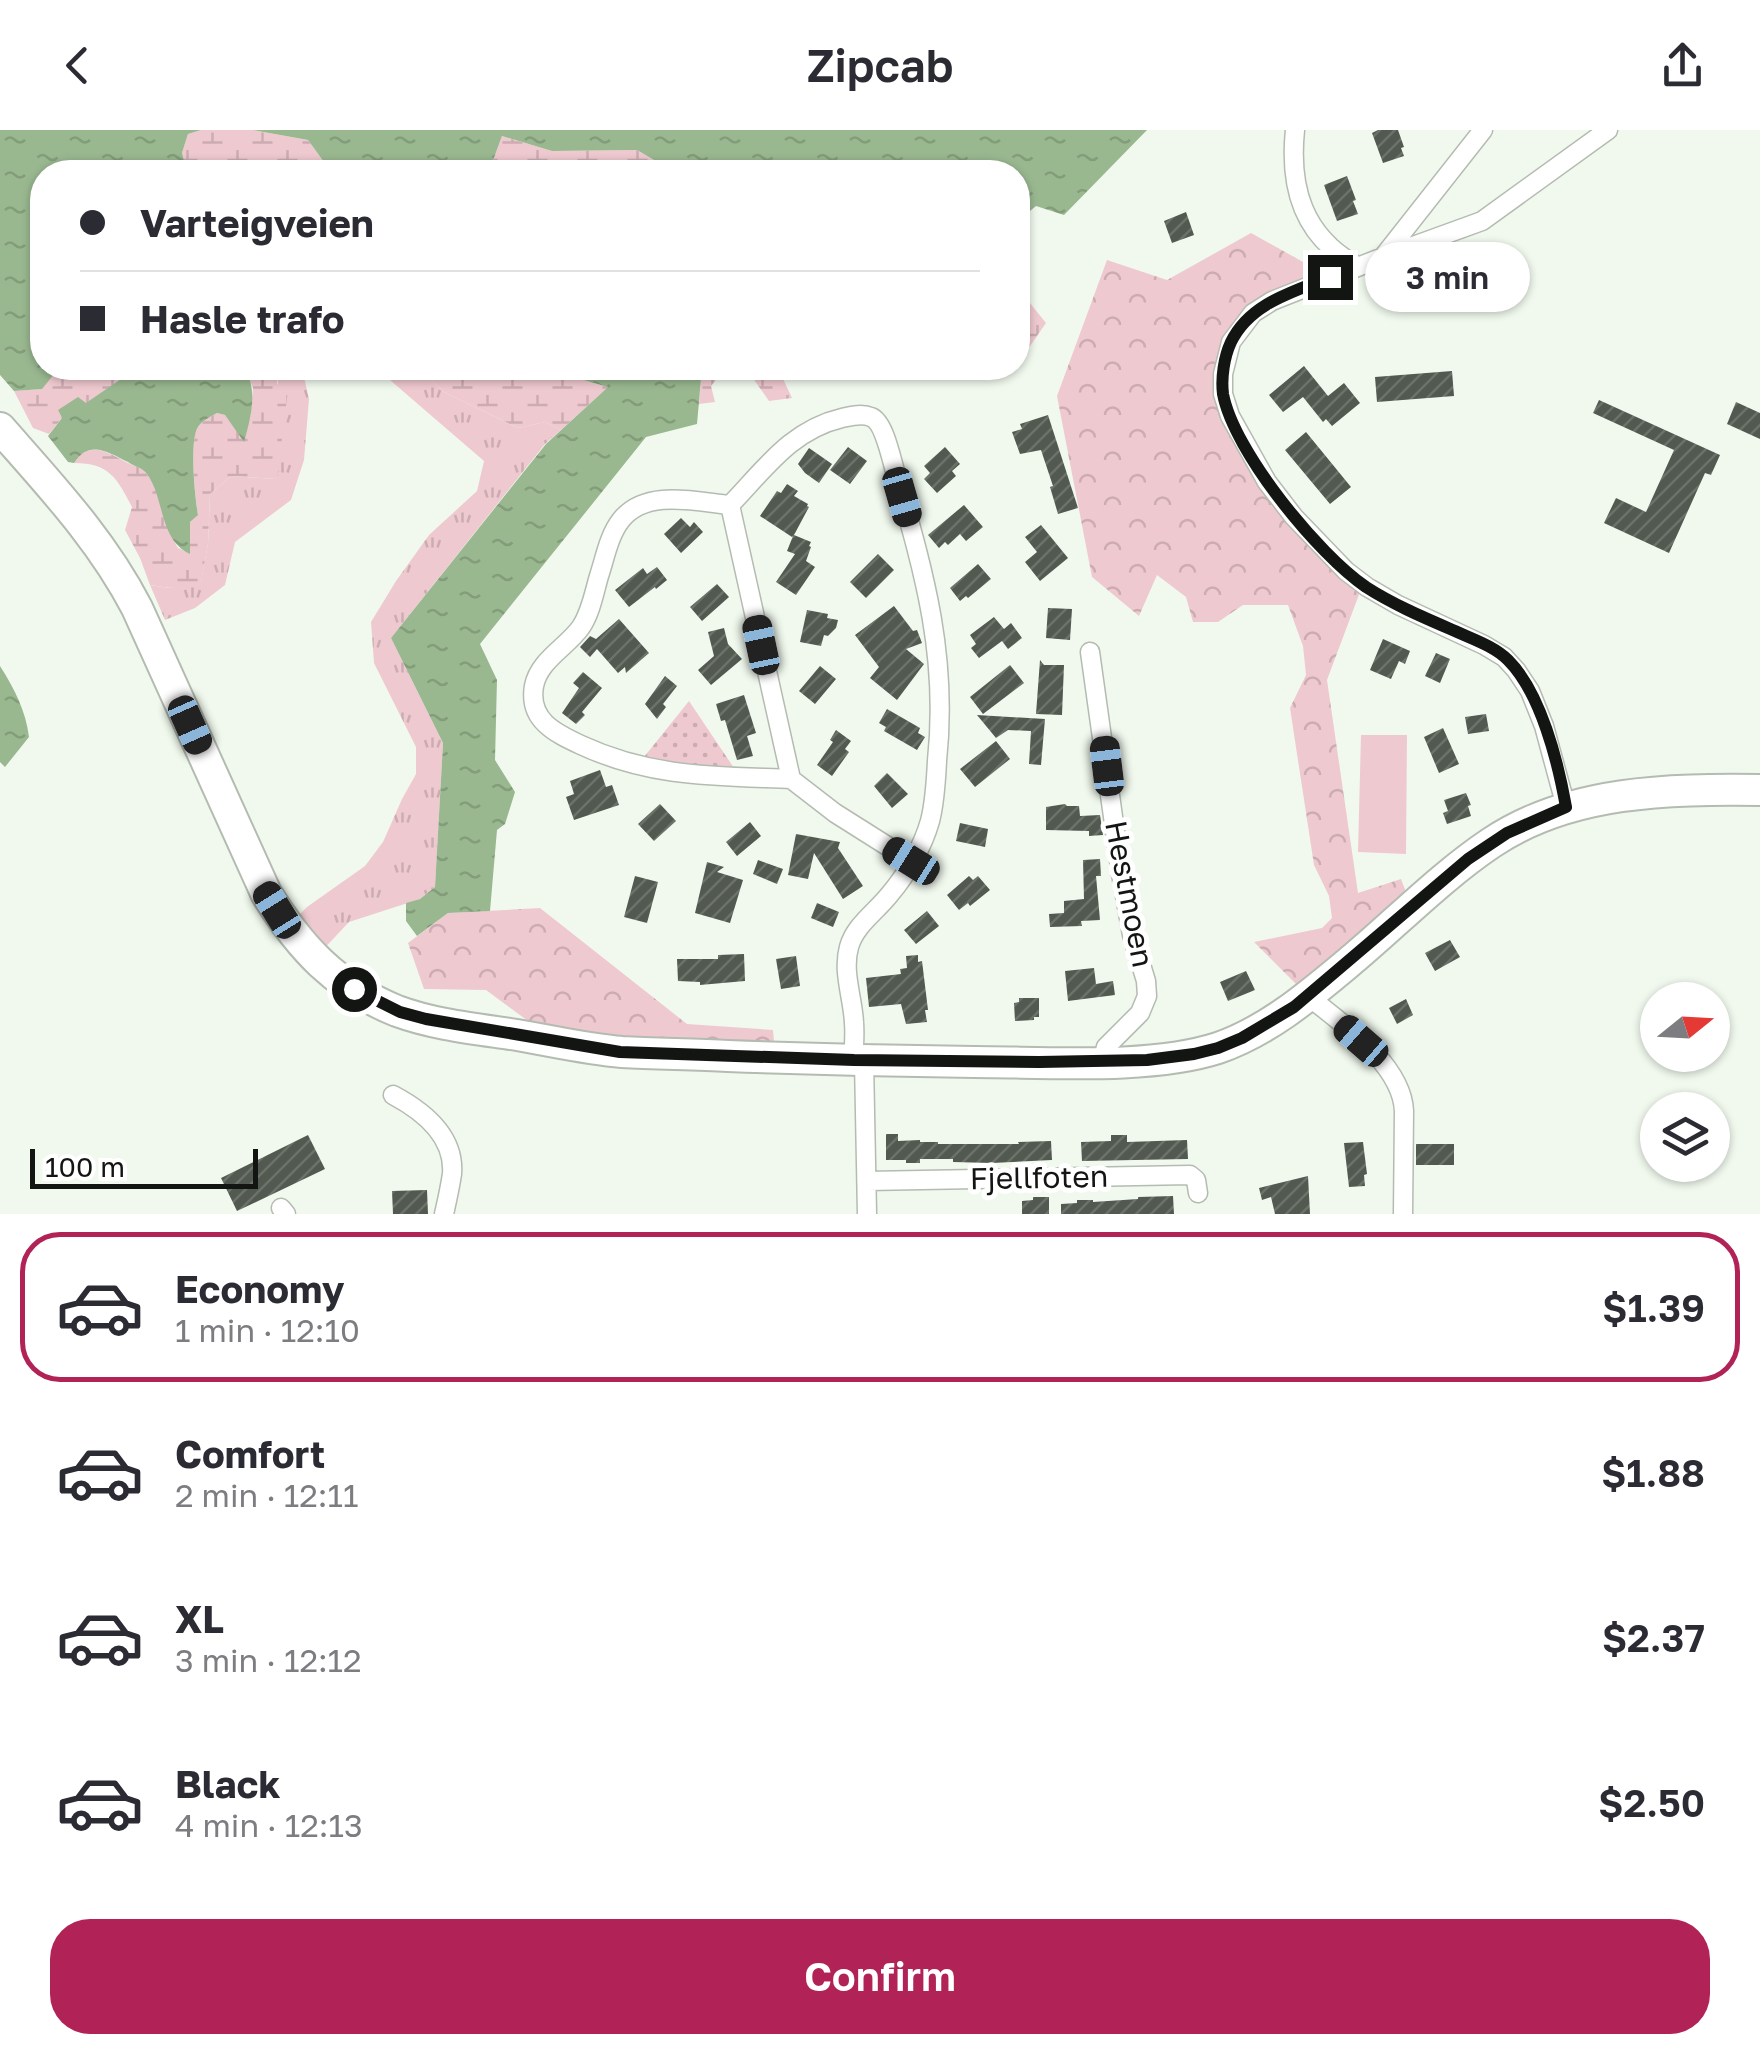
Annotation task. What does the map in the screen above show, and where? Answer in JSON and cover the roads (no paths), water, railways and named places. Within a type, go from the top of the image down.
[{"type":"main road","points":[[0,428],[86,528],[122,579],[266,893],[287,928],[321,966],[354,989],[400,1012],[455,1026],[620,1052],[859,1061],[1102,1062],[1173,1057],[1218,1048],[1260,1029],[1308,996],[1480,851],[1507,833],[1566,807],[1638,794],[1760,790]]},
{"type":"street","points":[[1295,130],[1294,172],[1308,219],[1330,248],[1356,266]]},
{"type":"street","points":[[1383,257],[1483,130]]},
{"type":"street","points":[[1566,807],[1544,726],[1516,670],[1504,656],[1484,644],[1398,605],[1346,571],[1294,517],[1267,482],[1230,416],[1222,374],[1231,342],[1253,314],[1272,300],[1482,221],[1608,130]]},
{"type":"street","points":[[730,505],[780,452],[806,431],[856,415],[876,419],[881,425],[919,558],[934,626],[940,669],[940,736],[933,804],[925,836],[890,896],[860,926],[847,958],[859,1061],[867,1214]]},
{"type":"street","points":[[730,505],[658,500],[635,507],[622,519],[585,619],[538,674],[534,705],[541,720],[557,734],[599,754],[642,768],[692,775],[791,779],[835,813],[911,861]]},
{"type":"street","points":[[730,505],[791,779]]},
{"type":"street","name":"Hestmoen","points":[[1090,652],[1121,874],[1147,996],[1140,1013],[1106,1047],[1102,1062]]},
{"type":"street","points":[[1308,996],[1380,1060],[1399,1084],[1404,1110],[1403,1214]]},
{"type":"street","points":[[393,1095],[416,1107],[444,1139],[451,1154],[452,1172],[444,1214]]},
{"type":"street","name":"Fjellfoten","points":[[866,1181],[1190,1176],[1196,1180],[1198,1193]]},
{"type":"water","points":[[0,130],[201,130],[188,134],[184,160],[30,160],[30,380],[49,380],[42,389],[14,391],[0,375]]},
{"type":"water","points":[[253,130],[1147,130],[1064,215],[1036,206],[1030,211],[1030,160],[654,160],[637,150],[552,151],[502,136],[493,160],[322,160],[308,140]]},
{"type":"water","points":[[120,380],[250,380],[252,404],[244,442],[225,415],[217,413],[202,423],[195,434],[198,515],[190,522],[190,554],[173,539],[153,484],[143,470],[99,450],[86,451],[74,463],[68,462],[48,436],[62,418],[58,410],[78,397],[86,403]]},
{"type":"water","points":[[583,380],[701,380],[697,424],[646,437],[480,644],[497,680],[495,760],[515,792],[505,824],[497,830],[490,911],[448,913],[417,936],[406,921],[406,903],[420,899],[435,887],[443,743],[391,638],[546,444],[608,387]]},
{"type":"water","points":[[0,666],[19,700],[29,737],[5,767],[0,762]]}]
